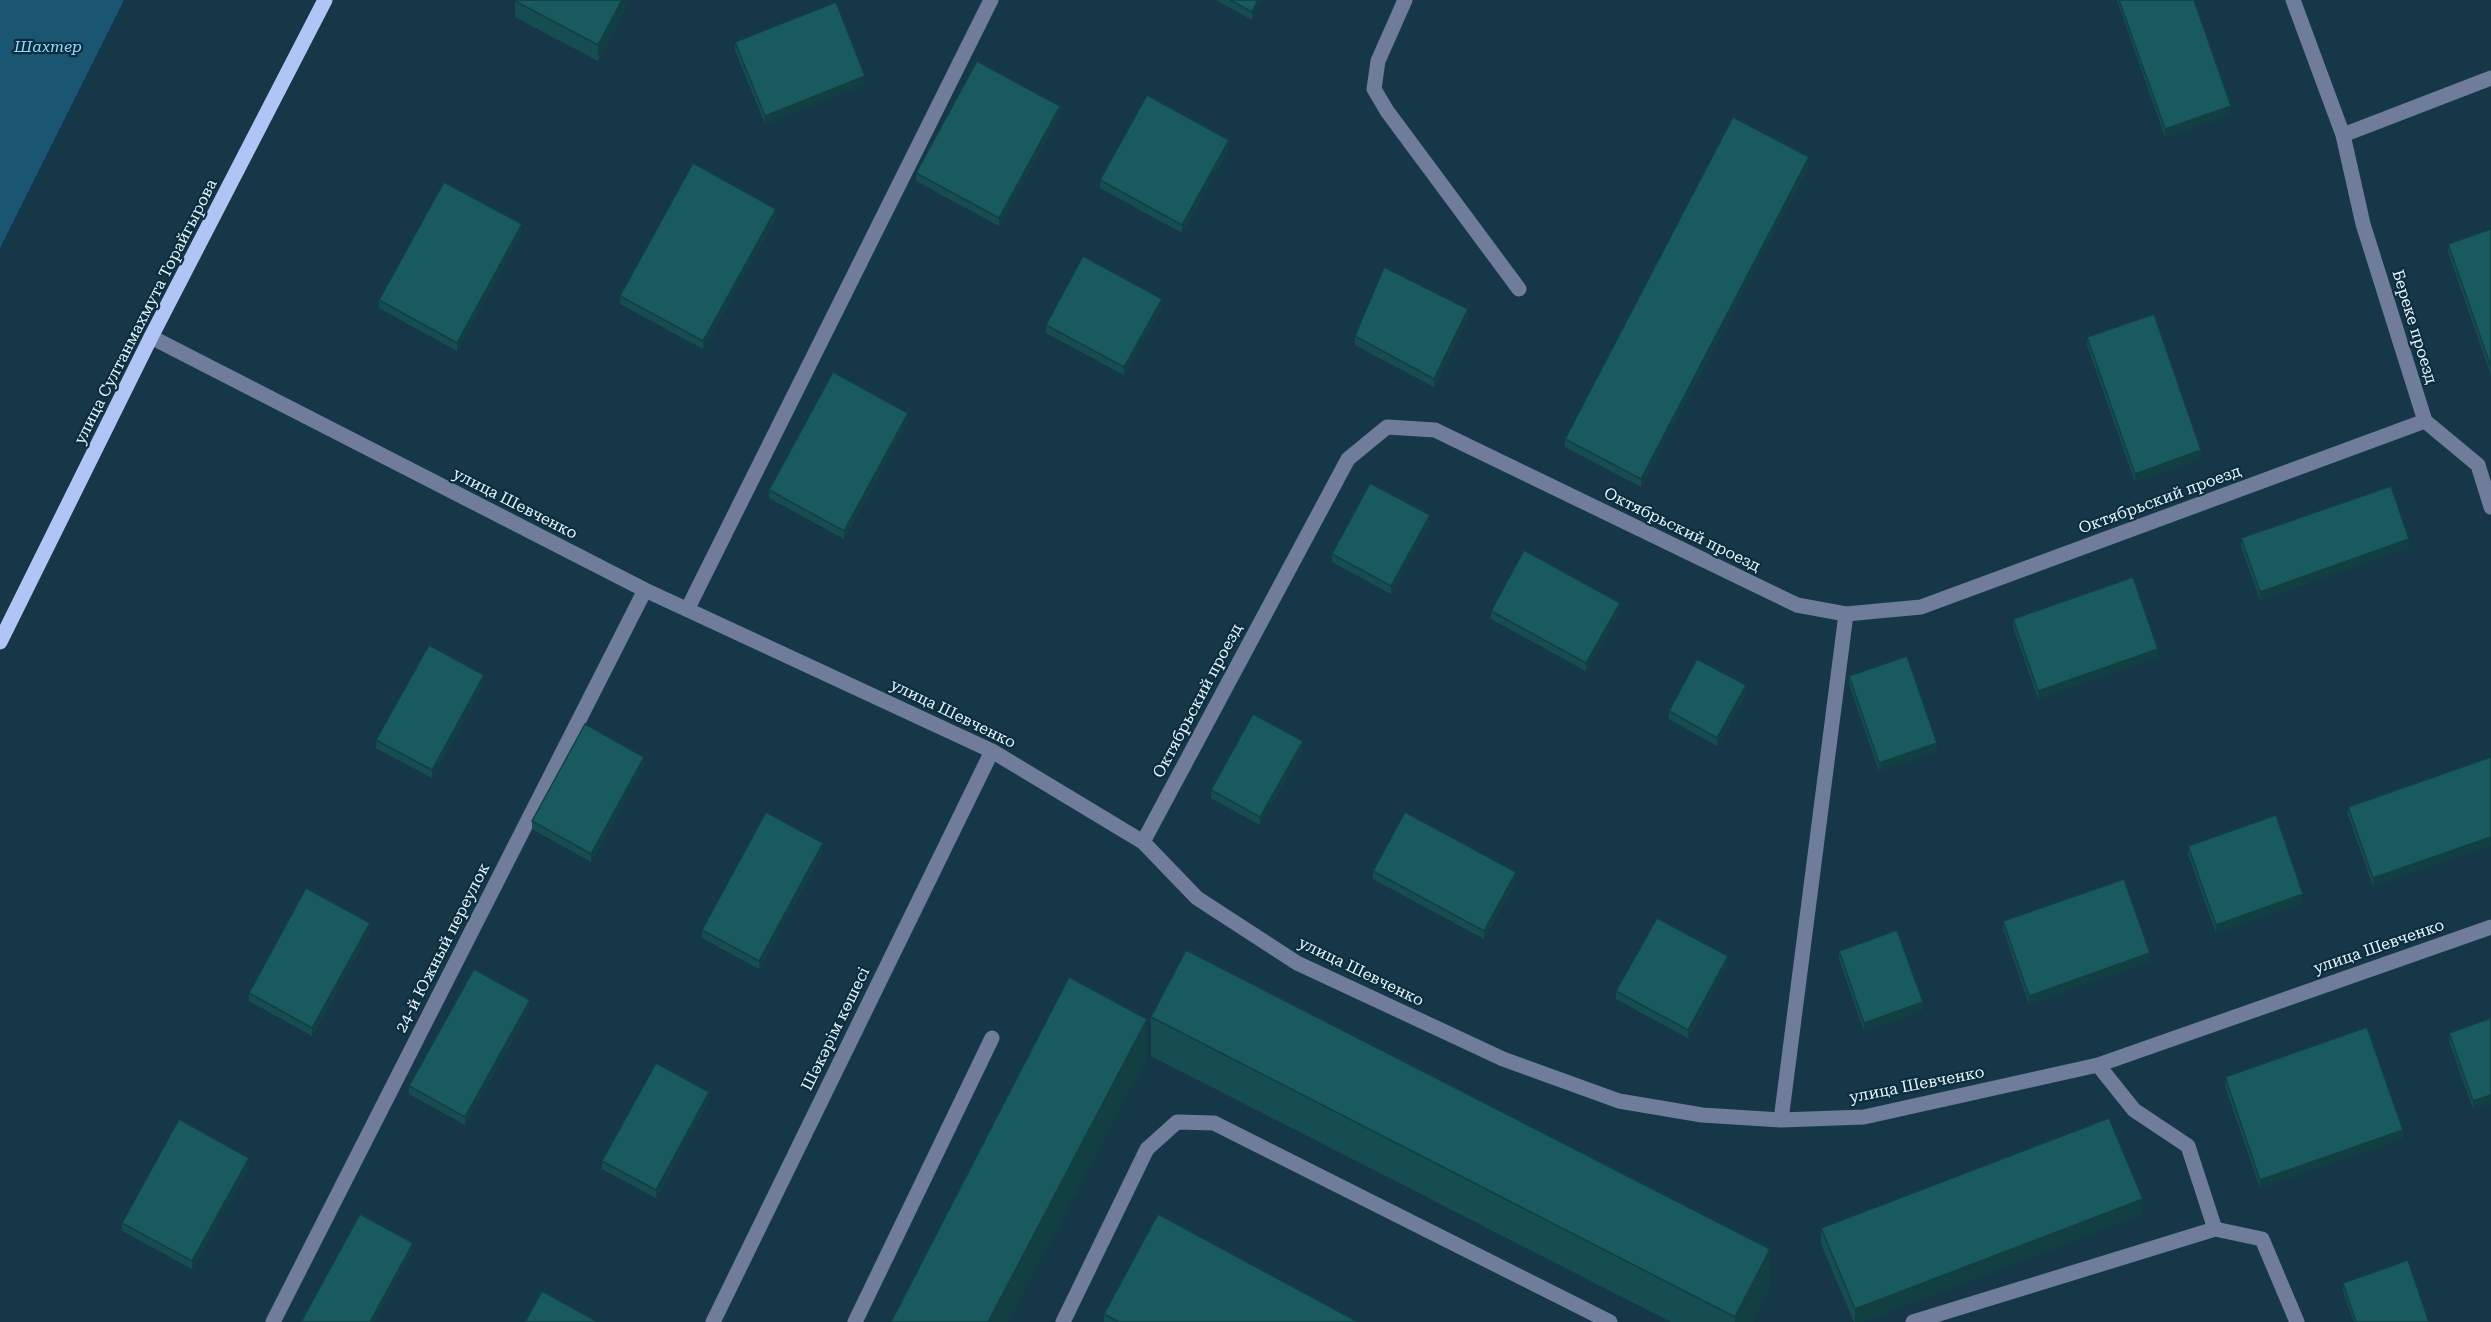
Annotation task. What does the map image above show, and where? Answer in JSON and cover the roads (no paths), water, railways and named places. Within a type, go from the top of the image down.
[{"type":"main road","name":"улица Султанмахмута Торайгырова","points":[[0,642],[151,337],[289,75],[325,0]]},
{"type":"street","points":[[688,609],[991,0]]},
{"type":"street","points":[[1405,0],[1378,62],[1374,89],[1387,111],[1519,289]]},
{"type":"street","points":[[2293,0],[2343,135],[2491,78]]},
{"type":"street","name":"Береке проезд","points":[[2343,135],[2363,225],[2425,421]]},
{"type":"street","name":"улица Шевченко","points":[[151,337],[645,590],[992,751],[1143,842],[1197,898],[1297,963],[1503,1059],[1620,1101],[1702,1115],[1781,1120],[1864,1118],[2098,1065],[2491,927]]},
{"type":"street","points":[[2425,421],[2478,465],[2491,507]]},
{"type":"street","name":"Октябрьский проезд","points":[[1143,842],[1348,459],[1388,427],[1435,430],[1797,605],[1846,614],[1921,607],[2425,421]]},
{"type":"street","name":"24-й Южный переулок","points":[[273,1322],[645,590]]},
{"type":"street","points":[[1781,1120],[1846,614]]},
{"type":"street","name":"Шәкәрім көшесі","points":[[713,1322],[992,751]]},
{"type":"street","points":[[855,1322],[992,1038]]},
{"type":"street","points":[[2098,1065],[2134,1110],[2188,1146],[2215,1229]]},
{"type":"street","points":[[1063,1322],[1147,1149],[1178,1122],[1214,1123],[1610,1322]]},
{"type":"street","points":[[1913,1322],[2215,1229],[2262,1239],[2297,1322]]},
{"type":"park label","name":"Шахтер","points":[[48,47]]}]
